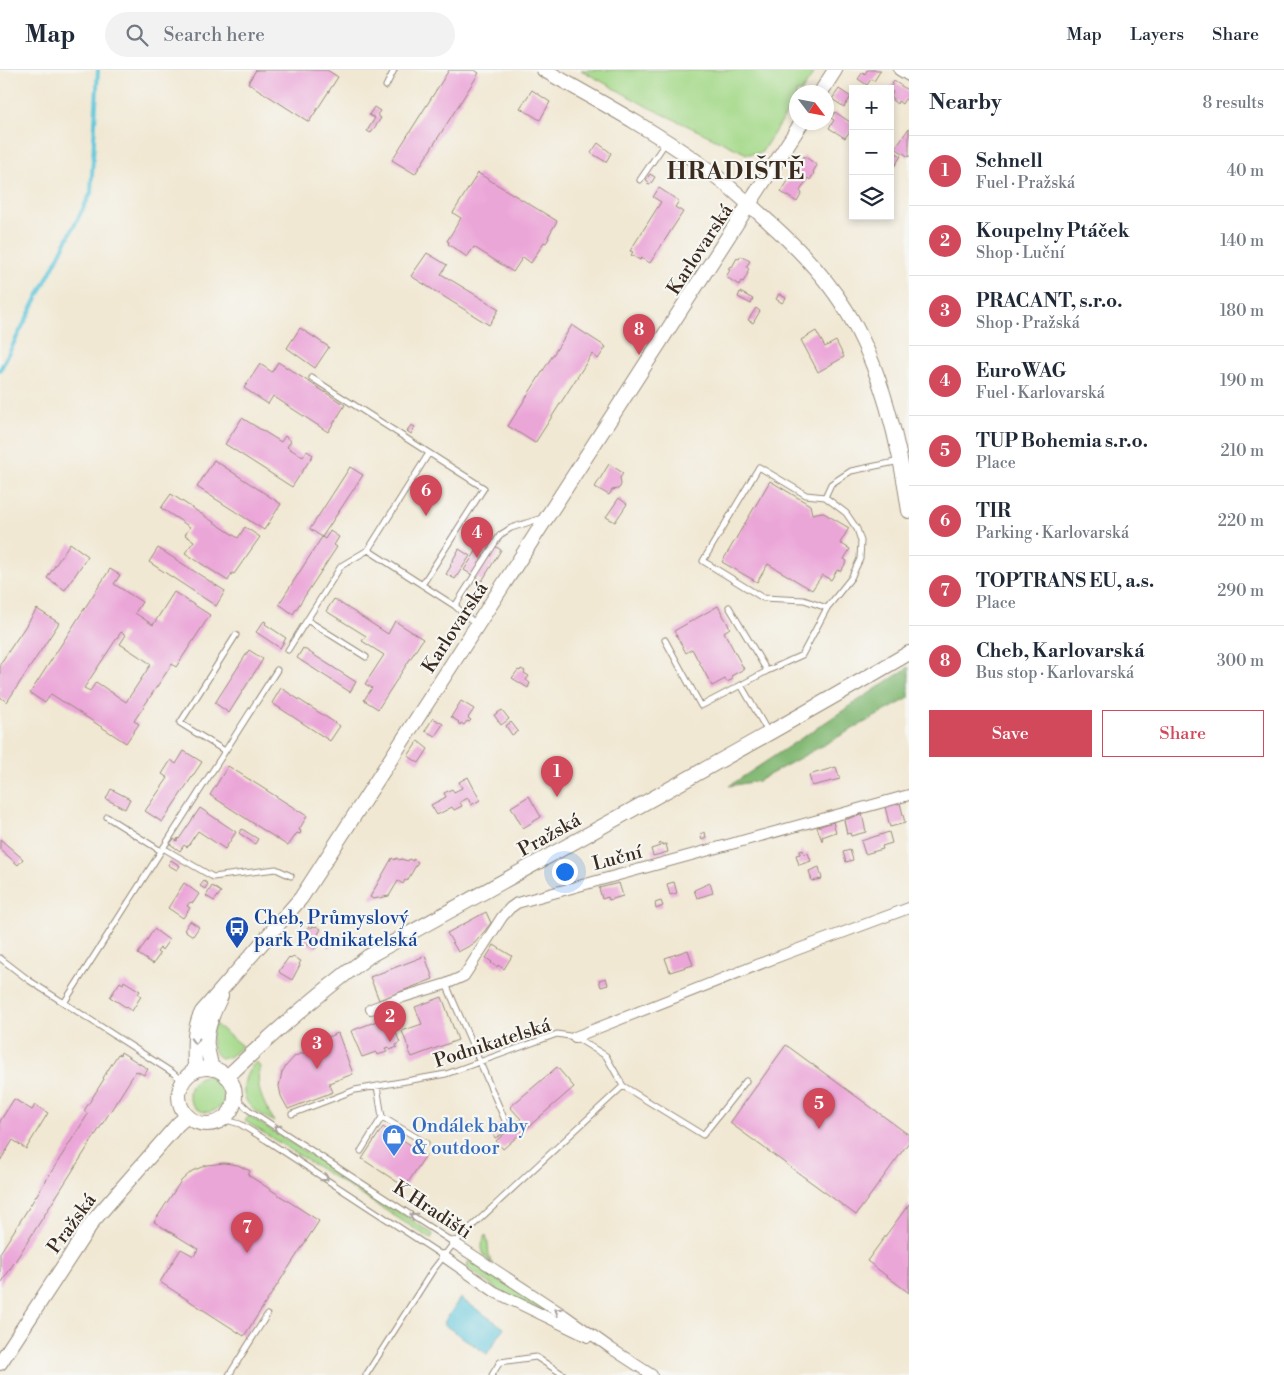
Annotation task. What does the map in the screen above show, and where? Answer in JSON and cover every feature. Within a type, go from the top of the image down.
[{"type":"main road","points":[[544,70],[667,142],[700,164],[750,204],[812,264],[846,311],[861,339],[878,380],[900,461],[909,511]]},
{"type":"main road","points":[[825,85],[835,70]]},
{"type":"main road","name":"Karlovarská","points":[[195,1071],[194,1043],[198,1018],[206,1006],[301,898],[797,130]]},
{"type":"main road","name":"Pražská","points":[[227,1077],[341,976],[369,956],[852,686],[909,652]]},
{"type":"main road","points":[[212,1069],[206,1044],[207,1036],[218,1003],[232,978]]},
{"type":"main road","points":[[206,1068],[218,1070],[227,1077],[235,1096],[232,1110],[223,1119],[216,1123],[200,1124],[193,1121],[183,1112],[179,1100],[180,1088],[190,1074],[206,1068]]},
{"type":"main road","name":"Pražská","points":[[0,1363],[93,1221],[187,1116]]},
{"type":"street","points":[[899,70],[909,76]]},
{"type":"street","name":"Luční","points":[[371,1008],[446,984],[464,976],[502,917],[517,903],[909,795]]},
{"type":"street","points":[[575,1037],[780,956],[909,908]]},
{"type":"street","name":"K Hradišti","points":[[454,1243],[652,1375]]},
{"type":"street","name":"K Hradišti","points":[[443,1256],[496,1292],[612,1349]]},
{"type":"lane","points":[[386,86],[394,70]]},
{"type":"lane","points":[[640,180],[667,142]]},
{"type":"lane","points":[[312,378],[484,488],[422,585]]},
{"type":"lane","points":[[288,650],[341,566],[368,550],[429,453]]},
{"type":"lane","points":[[824,497],[831,484],[851,471],[900,461]]},
{"type":"lane","points":[[666,640],[701,706],[767,671],[802,656],[827,608],[851,578],[860,558],[861,542],[857,529],[846,513],[824,497],[806,495],[759,467],[703,561],[763,598],[804,600],[827,608]]},
{"type":"lane","points":[[455,606],[500,535],[511,528],[548,517]]},
{"type":"lane","points":[[368,550],[455,606],[478,625]]},
{"type":"lane","points":[[729,607],[767,671]]},
{"type":"lane","points":[[307,620],[366,657]]},
{"type":"lane","points":[[225,751],[180,723],[236,635]]},
{"type":"lane","points":[[64,1003],[277,670]]},
{"type":"lane","points":[[741,685],[768,733]]},
{"type":"lane","points":[[107,817],[162,850],[213,877],[276,868],[291,876]]},
{"type":"lane","points":[[0,958],[64,1003],[173,1073],[183,1082]]},
{"type":"lane","points":[[446,984],[507,1125]]},
{"type":"lane","name":"Podnikatelská","points":[[292,1114],[355,1090],[446,1074],[557,1034],[575,1037],[606,1056],[623,1086]]},
{"type":"lane","points":[[366,1375],[443,1256],[454,1243],[623,1086],[703,1135],[746,1081]]},
{"type":"lane","points":[[361,1152],[382,1117],[377,1086]]},
{"type":"lane","name":"K Hradišti","points":[[235,1096],[249,1110],[454,1243]]},
{"type":"lane","points":[[382,1117],[426,1143]]},
{"type":"lane","name":"K Hradišti","points":[[223,1119],[240,1124],[266,1140],[443,1256]]},
{"type":"lane","points":[[229,1375],[267,1316]]},
{"type":"lane","points":[[492,1375],[500,1362],[536,1357],[564,1375]]},
{"type":"green space","points":[[581,70],[809,70],[814,73],[806,85],[789,85],[789,110],[761,153],[747,154],[648,107]]},
{"type":"green space","points":[[909,667],[909,698],[758,781],[729,786]]},
{"type":"green space","points":[[215,1024],[242,1046],[232,1055],[225,1058],[218,1057],[214,1051],[212,1033]]},
{"type":"green space","points":[[256,1062],[260,1067],[258,1082],[261,1096],[274,1122],[257,1112],[249,1104],[244,1093],[245,1079],[249,1070]]},
{"type":"green space","points":[[207,1076],[214,1077],[220,1081],[224,1087],[224,1101],[220,1107],[214,1111],[207,1112],[200,1111],[194,1107],[190,1101],[189,1094],[190,1087],[194,1081],[200,1077]]},
{"type":"green space","points":[[249,1116],[433,1234],[431,1239],[245,1121]]},
{"type":"green space","points":[[486,1235],[490,1257],[493,1265],[482,1247]]},
{"type":"green space","points":[[471,1261],[554,1314],[554,1316],[506,1295],[467,1268],[468,1262]]},
{"type":"water","points":[[460,1298],[504,1328],[487,1354],[443,1324]]},
{"type":"building","points":[[256,70],[327,70],[338,77],[309,122],[248,83]]},
{"type":"building","points":[[449,70],[474,70],[479,73],[415,174],[392,160]]},
{"type":"building","points":[[867,70],[881,70],[874,81],[871,79],[867,85],[858,79],[863,72],[865,74]]},
{"type":"building","points":[[894,81],[909,91],[909,102],[905,99],[902,104],[898,101],[897,104],[894,102],[894,85],[892,85]]},
{"type":"building","points":[[839,89],[849,96],[849,100],[844,107],[834,100],[834,96]]},
{"type":"building","points":[[532,90],[550,102],[540,120],[520,108]]},
{"type":"building","points":[[374,107],[380,111],[377,115],[381,118],[371,133],[367,131],[375,118],[369,115]]},
{"type":"building","points":[[835,112],[849,121],[849,132],[845,138],[832,130],[834,130]]},
{"type":"building","points":[[909,128],[909,157],[895,148]]},
{"type":"building","points":[[598,143],[611,153],[606,162],[591,153]]},
{"type":"building","points":[[894,151],[901,156],[894,167]]},
{"type":"building","points":[[804,156],[817,165],[810,180],[808,178],[800,191],[802,193],[797,202],[781,192]]},
{"type":"building","points":[[478,173],[557,221],[546,243],[544,242],[531,263],[523,257],[513,272],[474,247],[467,257],[448,244],[449,242],[447,241],[461,218],[453,213]]},
{"type":"building","points":[[650,174],[655,177],[650,185],[647,184],[649,182],[646,180]]},
{"type":"building","points":[[659,188],[679,201],[675,207],[683,212],[650,263],[642,258],[640,260],[631,255],[633,252],[630,251],[661,202],[653,197]]},
{"type":"building","points":[[427,253],[447,265],[441,274],[499,309],[489,325],[411,276]]},
{"type":"building","points":[[741,256],[750,261],[746,267],[749,269],[748,273],[739,285],[726,277],[730,266],[732,267],[737,258],[739,259]]},
{"type":"building","points":[[740,292],[753,299],[751,304],[738,297]]},
{"type":"building","points":[[779,294],[786,298],[782,303],[776,299]]},
{"type":"building","points":[[756,308],[760,311],[753,323],[748,320]]},
{"type":"building","points":[[572,325],[606,347],[598,359],[592,354],[535,443],[508,426]]},
{"type":"building","points":[[300,328],[329,347],[315,368],[287,348]]},
{"type":"building","points":[[816,331],[825,347],[836,341],[844,357],[818,372],[801,340]]},
{"type":"building","points":[[278,362],[345,405],[328,432],[273,396],[268,404],[244,388],[260,364],[272,372]]},
{"type":"building","points":[[242,418],[281,442],[285,436],[291,441],[287,447],[303,457],[307,451],[313,455],[292,487],[225,444]]},
{"type":"building","points":[[411,425],[415,427],[411,434],[407,431]]},
{"type":"building","points":[[214,460],[281,504],[264,530],[197,487]]},
{"type":"building","points":[[609,464],[623,473],[620,478],[620,487],[612,490],[609,495],[595,487]]},
{"type":"building","points":[[350,467],[363,475],[322,537],[310,529]]},
{"type":"building","points":[[770,481],[810,505],[812,514],[822,512],[849,528],[840,543],[850,549],[844,559],[847,561],[841,571],[837,570],[831,580],[822,575],[812,590],[768,564],[757,582],[722,562]]},
{"type":"building","points":[[171,494],[238,538],[245,527],[260,537],[228,581],[185,553],[194,541],[185,535],[190,527],[161,508]]},
{"type":"building","points":[[619,498],[627,504],[615,522],[606,517]]},
{"type":"building","points":[[330,531],[339,537],[334,545],[337,547],[293,614],[279,604],[322,537],[325,539]]},
{"type":"building","points":[[484,539],[501,550],[482,581],[464,570]]},
{"type":"building","points":[[70,543],[88,556],[65,590],[47,578]]},
{"type":"building","points":[[158,548],[225,591],[216,606],[149,562]]},
{"type":"building","points":[[459,549],[470,556],[455,579],[446,574]]},
{"type":"building","points":[[110,569],[120,575],[114,584],[142,602],[135,613],[153,625],[174,592],[210,615],[176,667],[172,664],[134,721],[139,724],[126,743],[51,694],[45,703],[30,693]],"holes":[[[121,632],[126,635],[120,644],[151,664],[126,702],[96,682],[90,691],[84,688]]]},
{"type":"building","points":[[334,599],[388,634],[395,621],[423,639],[378,709],[364,700],[372,688],[365,684],[384,655],[362,641],[366,636],[326,611]]},
{"type":"building","points":[[718,606],[730,628],[724,632],[744,669],[731,676],[733,679],[727,682],[725,679],[712,686],[692,649],[686,653],[674,631]]},
{"type":"building","points":[[37,609],[59,623],[7,702],[0,697],[0,664]]},
{"type":"building","points":[[264,621],[266,622],[265,624],[286,638],[280,648],[256,632]]},
{"type":"building","points":[[303,648],[356,682],[350,692],[297,658]]},
{"type":"building","points":[[249,650],[263,659],[229,713],[215,703]]},
{"type":"building","points":[[521,669],[529,676],[526,680],[530,683],[528,688],[512,678]]},
{"type":"building","points":[[281,688],[340,726],[330,741],[272,703]]},
{"type":"building","points":[[461,701],[474,709],[468,718],[471,720],[467,721],[464,725],[461,723],[460,725],[459,722],[451,717]]},
{"type":"building","points":[[502,710],[509,719],[501,725],[494,715]]},
{"type":"building","points":[[433,718],[443,724],[435,736],[425,731]]},
{"type":"building","points":[[511,722],[518,731],[512,735],[506,726]]},
{"type":"building","points":[[418,741],[428,749],[419,763],[408,756]]},
{"type":"building","points":[[184,751],[202,762],[162,822],[145,811],[168,778],[162,774],[171,760],[176,764]]},
{"type":"building","points":[[228,766],[307,816],[299,830],[301,831],[300,834],[297,833],[288,846],[210,795]]},
{"type":"building","points":[[836,767],[840,779],[812,786],[809,775]]},
{"type":"building","points":[[468,777],[480,800],[471,805],[468,798],[460,802],[462,806],[454,810],[452,807],[437,815],[431,805],[446,797],[444,793],[452,789],[454,792],[462,788],[459,782]]},
{"type":"building","points":[[111,789],[130,799],[125,809],[106,799]]},
{"type":"building","points":[[529,796],[541,817],[523,828],[511,807]]},
{"type":"building","points":[[900,803],[905,823],[890,827],[885,807]]},
{"type":"building","points":[[200,808],[236,832],[225,849],[198,831],[187,847],[184,845],[180,851],[170,844],[174,839],[177,841],[179,839]]},
{"type":"building","points":[[862,814],[866,832],[851,836],[850,833],[847,834],[844,820]]},
{"type":"building","points":[[833,822],[836,832],[822,837],[822,841],[817,827]]},
{"type":"building","points":[[242,829],[258,839],[255,844],[239,833]]},
{"type":"building","points":[[705,832],[706,838],[702,840],[700,834]]},
{"type":"building","points":[[889,832],[892,843],[882,846],[883,849],[865,854],[861,841]]},
{"type":"building","points":[[0,839],[23,859],[18,865],[0,849]]},
{"type":"building","points":[[662,843],[662,845],[666,844],[668,852],[653,856],[651,849],[660,846],[659,844]]},
{"type":"building","points":[[803,850],[804,854],[808,853],[811,861],[799,865],[796,855],[800,854],[800,851]]},
{"type":"building","points":[[850,850],[853,860],[846,862],[843,852]]},
{"type":"building","points":[[392,858],[408,861],[409,859],[413,861],[413,859],[418,862],[407,881],[405,880],[403,884],[398,881],[389,896],[373,899],[370,897]]},
{"type":"building","points":[[171,860],[180,866],[177,870],[168,865]]},
{"type":"building","points":[[819,867],[822,879],[812,881],[809,871]]},
{"type":"building","points":[[574,875],[575,878],[568,881],[567,877]]},
{"type":"building","points":[[204,881],[208,884],[205,889],[200,886]]},
{"type":"building","points":[[674,882],[677,893],[670,895],[667,884]]},
{"type":"building","points":[[184,883],[199,894],[193,903],[190,902],[187,906],[190,908],[183,918],[168,908]]},
{"type":"building","points":[[619,883],[623,896],[609,900],[608,897],[602,899],[599,888]]},
{"type":"building","points":[[710,883],[713,893],[697,898],[694,890]]},
{"type":"building","points":[[212,886],[221,892],[214,901],[206,896]]},
{"type":"building","points":[[661,901],[663,906],[656,909],[655,903]]},
{"type":"building","points":[[486,912],[491,923],[475,943],[458,952],[447,933]]},
{"type":"building","points":[[190,921],[199,927],[193,936],[184,930]]},
{"type":"building","points":[[309,926],[312,928],[316,926],[321,929],[316,938],[318,939],[316,942],[319,944],[315,949],[300,940]]},
{"type":"building","points":[[154,929],[169,940],[162,950],[160,948],[157,952],[160,954],[153,964],[138,954]]},
{"type":"building","points":[[349,934],[350,941],[327,948],[324,938],[330,936],[331,939]]},
{"type":"building","points":[[494,945],[512,956],[504,969],[498,965],[497,967],[486,958]]},
{"type":"building","points":[[688,950],[693,965],[670,972],[665,958]]},
{"type":"building","points":[[425,956],[433,979],[379,1000],[370,977]]},
{"type":"building","points":[[289,957],[301,961],[292,980],[279,971]]},
{"type":"building","points":[[606,978],[608,985],[601,987],[599,980]]},
{"type":"building","points":[[124,981],[140,991],[138,994],[141,996],[132,1011],[110,997],[120,982],[123,984]]},
{"type":"building","points":[[442,997],[458,1040],[412,1057],[402,1031],[422,1024],[415,1007]]},
{"type":"building","points":[[390,1016],[400,1043],[396,1045],[397,1047],[390,1050],[389,1047],[385,1048],[387,1052],[377,1055],[376,1052],[362,1057],[351,1031]]},
{"type":"building","points":[[338,1033],[353,1074],[329,1083],[333,1092],[288,1109],[281,1096],[279,1086],[282,1072],[295,1056],[309,1051],[307,1045]]},
{"type":"building","points":[[786,1045],[909,1135],[909,1142],[856,1215],[730,1123]]},
{"type":"building","points":[[121,1052],[148,1069],[144,1075],[136,1071],[0,1285],[0,1253],[88,1114],[84,1111]]},
{"type":"building","points":[[557,1067],[574,1087],[503,1149],[496,1141],[521,1119],[510,1107]]},
{"type":"building","points":[[14,1099],[32,1110],[35,1105],[48,1113],[26,1149],[13,1140],[0,1161],[0,1121]]},
{"type":"building","points":[[500,1124],[504,1133],[495,1138],[490,1128]]},
{"type":"building","name":"Ondálek baby & outdoor","points":[[383,1127],[426,1155],[405,1187],[362,1159]]},
{"type":"building","points":[[224,1163],[238,1165],[250,1171],[248,1175],[319,1221],[244,1336],[160,1282],[181,1249],[194,1256],[198,1249],[154,1222],[181,1181],[192,1171],[207,1165]]},
{"type":"building","points":[[909,1204],[909,1293],[867,1261]]},
{"type":"waterway","points":[[0,370],[91,193],[98,70]]},
{"type":"place","name":"Cheb, Karlovarská","points":[[639,355]]},
{"type":"place","name":"TIR","points":[[426,516]]},
{"type":"place","name":"EuroWAG","points":[[477,558]]},
{"type":"place","name":"Schnell","points":[[557,797]]},
{"type":"place","name":"Cheb, Průmyslový park Podnikatelská","points":[[237,949]]},
{"type":"place","name":"Koupelny Ptáček","points":[[390,1042]]},
{"type":"place","name":"PRACANT, s.r.o.","points":[[317,1069]]},
{"type":"place","name":"TUP Bohemia s.r.o.","points":[[819,1129]]},
{"type":"place","name":"Ondálek baby & outdoor","points":[[394,1157]]},
{"type":"place","name":"TOPTRANS EU, a.s.","points":[[247,1253]]},
{"type":"district","name":"HRADIŠTĚ","points":[[736,171]]}]
